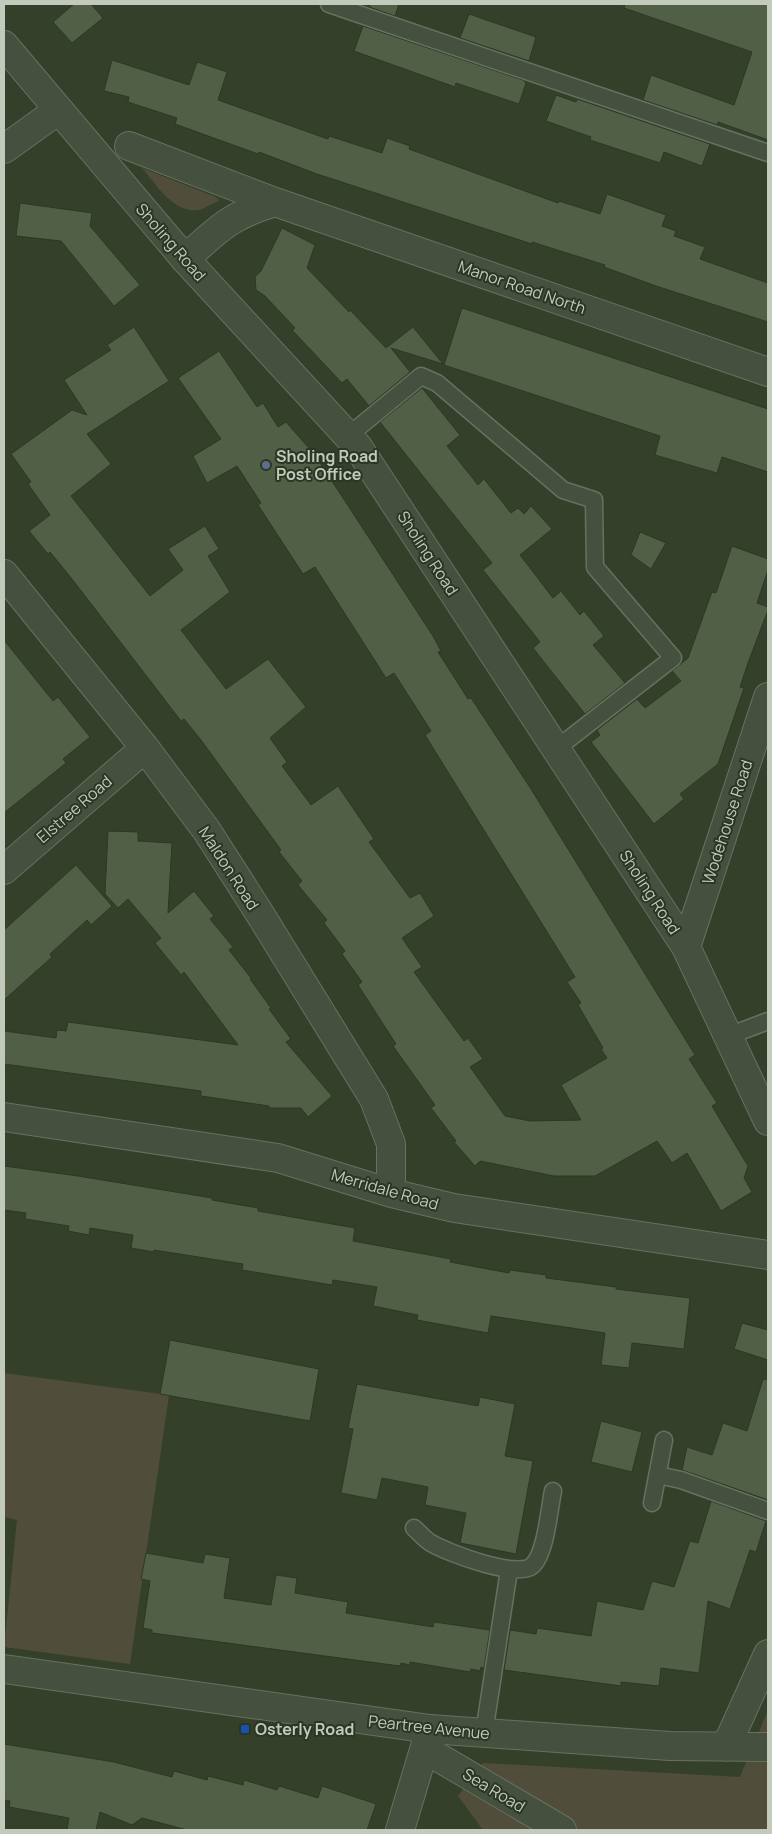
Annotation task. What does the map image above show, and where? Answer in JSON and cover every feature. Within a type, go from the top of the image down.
[{"type":"street","name":"Sholing Road","points":[[4,45],[185,259],[358,447],[686,947],[768,1121]]},
{"type":"street","points":[[4,150],[58,111]]},
{"type":"street","name":"Manor Road North","points":[[129,146],[275,202],[768,372]]},
{"type":"street","points":[[185,259],[226,222],[248,210],[275,202]]},
{"type":"street","name":"Maldon Road","points":[[4,574],[145,748],[207,831],[374,1099],[391,1144],[391,1193]]},
{"type":"street","name":"Wodehouse Road","points":[[686,947],[764,725],[768,697]]},
{"type":"street","name":"Elstree Road","points":[[4,870],[145,748]]},
{"type":"street","name":"Merridale Road","points":[[4,1117],[278,1158],[391,1193],[454,1208],[768,1255]]},
{"type":"street","points":[[726,1747],[768,1654]]},
{"type":"street","name":"Peartree Avenue","points":[[4,1669],[428,1740],[484,1733],[670,1746],[768,1747]]},
{"type":"street","points":[[400,1830],[428,1740]]},
{"type":"street","name":"Sea Road","points":[[428,1740],[562,1830]]},
{"type":"lane","points":[[329,4],[768,153]]},
{"type":"lane","points":[[348,436],[421,376],[437,383],[563,490],[594,500],[596,567],[673,658],[556,749]]},
{"type":"lane","points":[[728,1036],[768,1021]]},
{"type":"lane","points":[[652,1503],[664,1440]]},
{"type":"lane","points":[[658,1475],[681,1480],[768,1511]]},
{"type":"lane","points":[[414,1528],[430,1543],[459,1555],[509,1570],[522,1570],[532,1566],[540,1556],[553,1491]]},
{"type":"lane","points":[[484,1733],[509,1570]]},
{"type":"shaded area","points":[[142,168],[216,197],[219,201],[199,210],[188,210],[180,207],[165,196]]},
{"type":"shaded area","points":[[4,1373],[169,1395],[130,1664],[4,1647],[17,1520],[4,1517]]},
{"type":"shaded area","points":[[768,1710],[768,1830],[483,1830],[458,1796],[483,1763],[740,1777]]},
{"type":"building","points":[[74,4],[91,4],[103,18],[72,43],[53,22]]},
{"type":"building","points":[[371,4],[399,4],[395,16],[369,7]]},
{"type":"building","points":[[625,4],[768,4],[768,140],[718,122],[717,125],[643,100],[651,75],[734,105],[752,52],[624,8]]},
{"type":"building","points":[[469,14],[536,37],[529,61],[460,38]]},
{"type":"building","points":[[363,26],[523,80],[526,83],[519,104],[456,83],[455,87],[354,51]]},
{"type":"building","points":[[112,60],[189,85],[197,62],[227,72],[218,100],[328,139],[329,136],[382,153],[387,138],[410,146],[409,149],[558,203],[559,201],[600,214],[607,194],[666,215],[662,226],[676,231],[674,236],[705,247],[700,259],[768,283],[768,322],[656,286],[604,267],[605,265],[532,242],[532,244],[317,174],[175,124],[177,118],[128,102],[129,97],[104,91]]},
{"type":"building","points":[[556,95],[576,102],[577,99],[710,144],[702,166],[664,152],[660,163],[590,140],[591,137],[546,121]]},
{"type":"building","points":[[20,203],[92,213],[90,226],[140,285],[114,306],[61,241],[16,236]]},
{"type":"building","points":[[282,228],[315,245],[307,268],[386,348],[413,327],[443,364],[391,348],[410,372],[369,406],[347,379],[342,383],[292,330],[295,328],[265,296],[256,290],[255,277],[261,271]]},
{"type":"building","points":[[462,308],[768,409],[768,472],[722,457],[717,473],[655,455],[660,436],[444,365]]},
{"type":"building","points":[[134,327],[169,381],[87,434],[111,464],[71,496],[150,596],[183,570],[168,549],[205,526],[219,549],[208,556],[230,592],[181,630],[226,689],[268,659],[306,707],[270,738],[287,762],[282,766],[311,805],[338,786],[374,839],[369,842],[410,898],[420,893],[434,916],[402,938],[422,967],[414,972],[464,1041],[468,1038],[483,1059],[470,1067],[505,1116],[530,1121],[581,1120],[561,1085],[607,1058],[578,1005],[581,1003],[567,982],[575,977],[425,735],[431,731],[394,673],[386,678],[315,567],[303,574],[258,505],[261,503],[237,466],[207,483],[193,456],[221,439],[178,378],[219,351],[257,407],[263,403],[278,427],[286,422],[315,455],[433,636],[441,651],[438,652],[468,699],[471,698],[531,789],[695,1055],[689,1059],[717,1103],[712,1106],[748,1166],[744,1178],[752,1192],[721,1211],[687,1153],[672,1163],[657,1141],[595,1176],[554,1176],[480,1161],[475,1166],[454,1142],[456,1141],[431,1108],[435,1105],[393,1046],[396,1044],[358,985],[362,982],[342,954],[345,951],[324,923],[327,920],[298,885],[302,881],[279,852],[281,850],[201,740],[184,719],[181,721],[72,579],[50,552],[48,554],[29,531],[50,515],[28,484],[31,482],[11,454],[72,410],[87,415],[64,380],[111,350],[107,345]]},
{"type":"building","points":[[422,388],[460,435],[447,446],[478,485],[484,479],[511,513],[518,508],[524,514],[531,506],[552,529],[520,555],[553,598],[561,591],[580,615],[584,611],[604,636],[593,645],[625,683],[585,714],[533,648],[540,642],[483,570],[492,563],[380,422]]},
{"type":"building","points":[[640,532],[666,543],[651,569],[631,555]]},
{"type":"building","points":[[732,546],[768,559],[768,570],[757,603],[768,607],[768,610],[740,687],[744,688],[718,764],[680,794],[684,799],[654,824],[591,742],[600,735],[597,730],[637,699],[645,708],[681,681],[672,671],[688,658],[712,592],[716,593]]},
{"type":"building","points":[[4,640],[53,701],[58,697],[90,737],[63,759],[66,763],[4,813]]},
{"type":"building","points":[[108,831],[138,832],[138,841],[172,843],[168,913],[194,891],[214,916],[210,919],[233,947],[229,950],[251,978],[271,1008],[269,1009],[291,1039],[286,1042],[332,1096],[308,1117],[301,1108],[269,1108],[269,1106],[201,1096],[201,1091],[4,1064],[4,1031],[56,1038],[57,1030],[66,1031],[68,1022],[238,1045],[184,972],[181,975],[155,943],[161,938],[128,899],[118,908],[105,894]]},
{"type":"building","points":[[76,865],[112,906],[91,925],[87,920],[50,954],[52,957],[4,1000],[4,930]]},
{"type":"building","points":[[4,1166],[212,1198],[212,1200],[258,1208],[258,1211],[355,1228],[353,1241],[451,1259],[450,1262],[509,1273],[510,1270],[546,1275],[546,1278],[616,1287],[616,1289],[690,1298],[684,1349],[632,1343],[629,1368],[601,1365],[605,1333],[491,1316],[488,1333],[417,1320],[418,1315],[373,1306],[377,1287],[333,1280],[332,1285],[242,1270],[243,1264],[131,1248],[133,1235],[90,1228],[89,1235],[68,1231],[69,1226],[25,1219],[26,1213],[4,1210]]},
{"type":"building","points":[[742,1323],[768,1330],[768,1360],[734,1349]]},
{"type":"building","points":[[170,1340],[319,1369],[310,1421],[160,1394]]},
{"type":"building","points":[[763,1379],[768,1380],[768,1500],[682,1470],[687,1447],[712,1455],[723,1423],[747,1431]]},
{"type":"building","points":[[357,1384],[478,1406],[480,1397],[515,1404],[505,1456],[533,1461],[516,1554],[460,1543],[466,1513],[425,1505],[428,1487],[382,1478],[377,1500],[341,1493],[353,1429],[348,1428]]},
{"type":"building","points":[[601,1421],[642,1432],[632,1472],[591,1462]]},
{"type":"building","points":[[711,1501],[766,1521],[756,1552],[750,1550],[730,1609],[708,1601],[699,1673],[661,1668],[659,1686],[621,1682],[621,1686],[504,1670],[510,1630],[536,1634],[537,1628],[591,1636],[597,1601],[643,1610],[652,1581],[674,1587],[690,1541],[698,1543]]},
{"type":"building","points":[[146,1553],[203,1563],[205,1554],[230,1558],[224,1598],[271,1605],[276,1575],[297,1578],[295,1593],[348,1602],[346,1613],[433,1627],[434,1622],[490,1630],[484,1668],[481,1667],[480,1671],[471,1669],[470,1672],[410,1662],[410,1665],[401,1663],[400,1666],[152,1633],[152,1630],[143,1628],[150,1581],[141,1579]]},
{"type":"building","points":[[4,1744],[114,1762],[172,1777],[174,1771],[207,1780],[208,1776],[243,1785],[244,1780],[277,1790],[279,1786],[318,1798],[322,1786],[376,1804],[367,1830],[187,1830],[142,1818],[132,1825],[100,1812],[96,1830],[67,1830],[69,1818],[9,1807],[10,1801],[4,1800]]},
{"type":"place","name":"Sholing Road Post Office","points":[[266,465]]},
{"type":"place","name":"Osterly Road","points":[[245,1729]]}]
